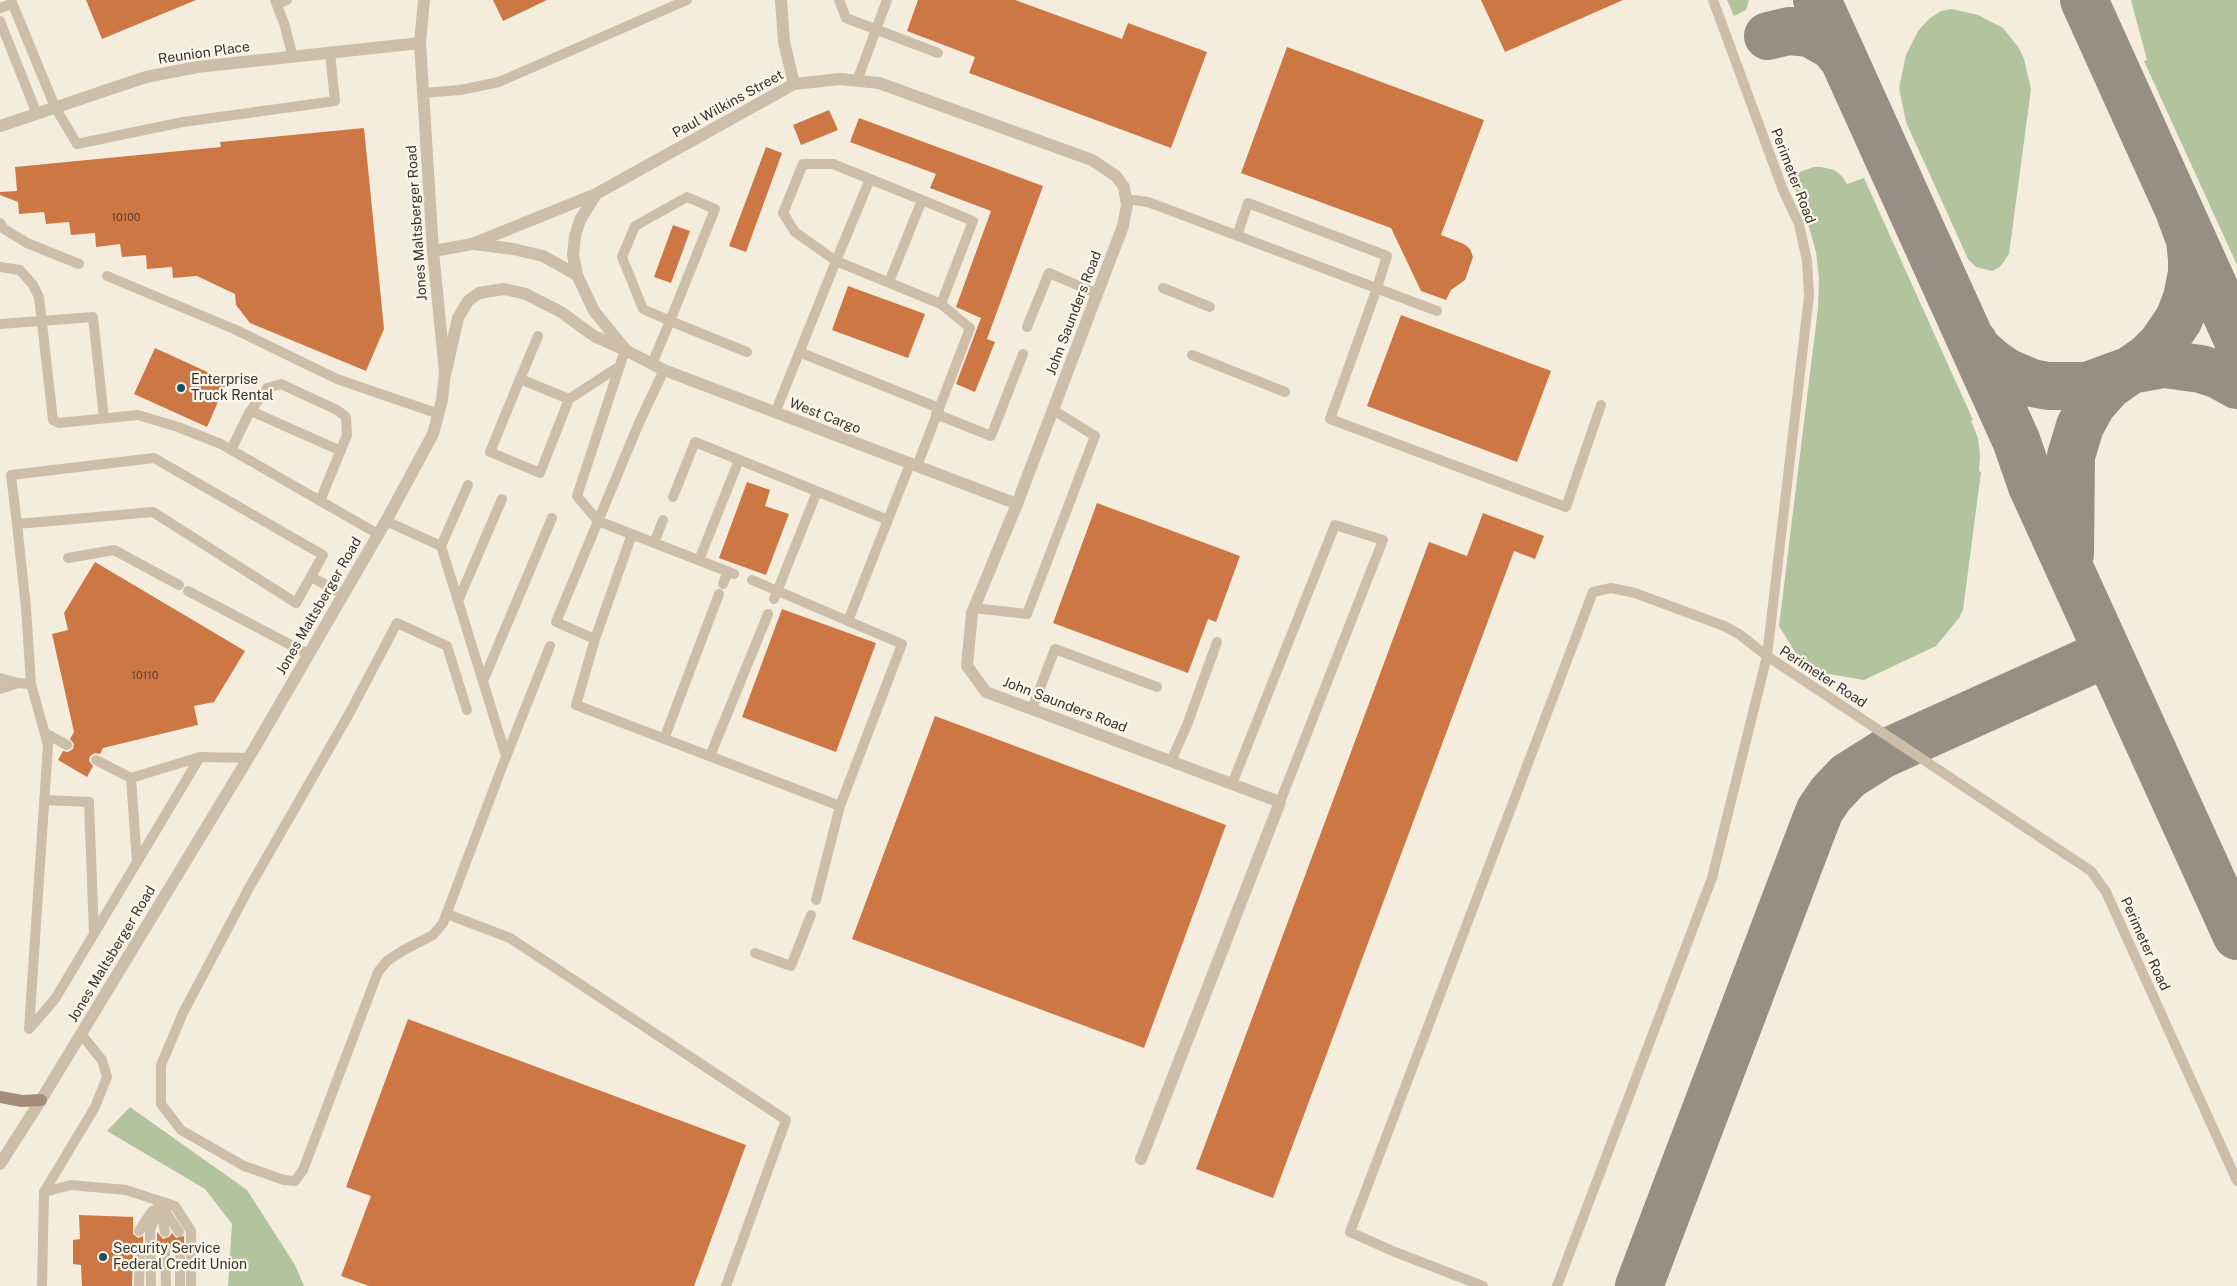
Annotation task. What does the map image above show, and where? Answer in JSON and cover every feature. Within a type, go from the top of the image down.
[{"type":"main road","points":[[0,1097],[22,1101],[41,1100]]},
{"type":"street","name":"Jones Maltsberger Road","points":[[0,1164],[41,1100],[248,758],[426,449],[439,414],[445,373],[433,251],[420,42],[424,0]]},
{"type":"street","points":[[782,0],[784,42],[794,84]]},
{"type":"street","name":"Reunion Place","points":[[0,126],[146,78],[197,68],[420,42]]},
{"type":"street","name":"Paul Wilkins Street","points":[[433,251],[472,244],[596,194],[794,84],[840,79],[879,83],[1092,160],[1116,176],[1125,193]]},
{"type":"street","name":"John Saunders Road","points":[[1125,193],[1123,226],[1017,504],[974,608],[967,666],[986,692],[1280,802]]},
{"type":"street","name":"West Cargo","points":[[596,194],[580,220],[575,236],[573,255],[577,275],[585,296],[594,311],[626,350]]},
{"type":"street","points":[[472,244],[513,249],[543,256],[577,275]]},
{"type":"street","name":"West Cargo","points":[[445,373],[458,318],[468,300],[479,293],[504,290],[526,294],[544,302],[594,336],[658,367],[1017,504]]},
{"type":"street","points":[[1142,1159],[1280,802]]},
{"type":"lane","points":[[287,0],[276,2],[293,57]]},
{"type":"lane","points":[[424,93],[460,90],[499,82],[687,0]]},
{"type":"lane","points":[[839,0],[846,18],[938,53]]},
{"type":"lane","points":[[857,80],[887,0]]},
{"type":"lane","name":"Perimeter Road","points":[[1713,0],[1783,190],[1799,224],[1807,261],[1809,296],[1767,656],[2091,871],[2106,892],[2237,1181]]},
{"type":"lane","points":[[0,8],[11,2],[55,107],[77,144],[183,122],[335,101],[330,52]]},
{"type":"lane","points":[[0,21],[37,114]]},
{"type":"lane","points":[[848,621],[888,520],[938,411],[970,328],[941,304],[836,261],[795,232],[782,213],[803,164],[833,164],[973,220],[941,304]]},
{"type":"lane","points":[[775,413],[870,179]]},
{"type":"lane","points":[[1125,193],[1437,312]]},
{"type":"lane","points":[[595,639],[556,622],[658,367],[670,321],[715,209],[688,197],[635,226],[622,257],[643,310],[670,321],[747,352]]},
{"type":"lane","points":[[888,282],[922,200]]},
{"type":"lane","points":[[1236,236],[1248,203],[1387,256],[1330,419],[1566,507],[1601,405]]},
{"type":"lane","points":[[0,223],[4,229],[27,243],[79,264]]},
{"type":"lane","points":[[0,267],[20,270],[33,285],[39,297],[53,420],[59,423],[138,415],[178,427],[231,450],[378,534]]},
{"type":"lane","points":[[1027,328],[1048,273],[1098,294]]},
{"type":"lane","points":[[107,276],[234,329],[337,379],[439,414]]},
{"type":"lane","points":[[1163,288],[1210,307]]},
{"type":"lane","points":[[0,324],[93,317],[104,418]]},
{"type":"lane","points":[[538,336],[490,452],[540,473],[569,399],[620,366]]},
{"type":"lane","points":[[626,350],[577,496],[598,521],[731,572],[721,589],[664,739]]},
{"type":"lane","points":[[799,352],[938,411],[991,436],[1023,354]]},
{"type":"lane","points":[[1192,355],[1285,392]]},
{"type":"lane","points":[[520,379],[569,399]]},
{"type":"lane","points":[[231,450],[251,411],[267,388],[280,384],[337,410],[346,417],[347,435],[320,500]]},
{"type":"lane","points":[[974,608],[1027,614],[1095,436],[1053,410]]},
{"type":"lane","points":[[251,411],[341,451]]},
{"type":"lane","points":[[673,497],[695,442],[888,520]]},
{"type":"lane","points":[[16,524],[153,512],[296,603],[323,554],[154,458],[11,475],[16,524],[26,608],[31,684],[48,745],[29,1029],[54,999],[200,757]]},
{"type":"lane","points":[[699,560],[740,460]]},
{"type":"lane","points":[[468,485],[441,546],[506,756]]},
{"type":"lane","points":[[775,595],[817,492]]},
{"type":"lane","points":[[458,601],[502,499]]},
{"type":"lane","points":[[483,682],[552,518]]},
{"type":"lane","points":[[654,543],[663,520]]},
{"type":"lane","points":[[386,521],[441,546]]},
{"type":"lane","points":[[1232,784],[1335,525],[1383,540],[1280,802]]},
{"type":"lane","points":[[632,534],[595,639],[576,704],[840,806]]},
{"type":"lane","points":[[68,558],[114,550],[179,585]]},
{"type":"lane","points":[[311,577],[343,594]]},
{"type":"lane","points":[[752,580],[775,595],[848,621],[902,644],[840,806],[816,900]]},
{"type":"lane","points":[[1483,1286],[1350,1232],[1592,592],[1612,588],[1644,596],[1724,626],[1739,634],[1767,656],[1712,878],[1557,1286]]},
{"type":"lane","points":[[188,591],[308,654]]},
{"type":"lane","points":[[710,756],[768,614]]},
{"type":"lane","points":[[467,710],[447,646],[396,623],[349,714],[249,888],[183,1013],[161,1065],[161,1104],[182,1130],[244,1166],[284,1180],[295,1181],[303,1170],[378,972],[387,962],[402,951],[433,935],[443,924],[506,756],[550,646]]},
{"type":"lane","points":[[1171,761],[1187,725],[1217,642]]},
{"type":"lane","points":[[1032,709],[1055,649],[1157,686]]},
{"type":"lane","points":[[0,678],[31,684]]},
{"type":"lane","points":[[0,689],[18,683]]},
{"type":"lane","points":[[45,733],[67,745]]},
{"type":"lane","points":[[96,760],[131,778],[200,757],[248,758]]},
{"type":"lane","points":[[131,778],[137,862]]},
{"type":"lane","points":[[44,800],[89,802],[94,934]]},
{"type":"lane","points":[[447,914],[510,938],[786,1120],[726,1286]]},
{"type":"lane","points":[[754,953],[791,966],[811,915]]},
{"type":"lane","points":[[42,1286],[44,1192],[95,1107],[107,1077],[102,1060],[81,1034]]},
{"type":"lane","points":[[44,1192],[71,1185],[126,1190],[175,1206],[191,1231],[191,1286]]},
{"type":"lane","points":[[139,1231],[158,1202]]},
{"type":"lane","points":[[158,1202],[165,1232]]},
{"type":"lane","points":[[158,1202],[179,1232]]},
{"type":"lane","points":[[151,1286],[150,1232],[158,1202]]},
{"type":"lane","points":[[139,1286],[140,1249]]},
{"type":"lane","points":[[165,1250],[166,1286]]},
{"type":"lane","points":[[180,1250],[180,1286]]},
{"type":"green space","points":[[1727,0],[1749,0],[1746,10],[1734,16]]},
{"type":"green space","points":[[2131,0],[2237,0],[2237,265],[2144,61],[2147,60]]},
{"type":"green space","points":[[1952,9],[1978,15],[2003,28],[2019,48],[2024,59],[2031,89],[2009,254],[2000,267],[1992,271],[1976,267],[1968,259],[1906,122],[1899,88],[1906,55],[1918,31],[1929,19],[1941,11]]},
{"type":"green space","points":[[1814,167],[1834,170],[1842,176],[1847,184],[1864,178],[1973,420],[1971,421],[1978,438],[1980,455],[1979,471],[1981,472],[1963,610],[1959,618],[1936,646],[1864,680],[1823,673],[1795,652],[1779,626],[1818,308],[1819,278],[1816,252],[1806,217],[1790,175]]},
{"type":"green space","points":[[130,1107],[247,1190],[295,1265],[304,1286],[228,1286],[232,1224],[205,1189],[107,1131]]},
{"type":"building","points":[[86,0],[196,0],[102,39]]},
{"type":"building","points":[[493,0],[547,0],[503,21]]},
{"type":"building","points":[[918,0],[1015,0],[1122,39],[1128,23],[1207,52],[1171,148],[969,73],[975,57],[907,31]]},
{"type":"building","points":[[1481,0],[1623,0],[1505,52]]},
{"type":"building","points":[[1287,47],[1484,120],[1441,235],[1464,244],[1470,249],[1473,257],[1465,280],[1451,290],[1446,300],[1421,291],[1391,228],[1241,173]]},
{"type":"building","points":[[829,110],[838,130],[801,145],[793,125]]},
{"type":"building","points":[[859,118],[1043,186],[987,339],[995,342],[975,392],[956,384],[981,318],[956,307],[991,211],[930,188],[936,174],[850,142]]},
{"type":"building","points":[[364,128],[384,329],[366,371],[250,323],[236,305],[235,294],[197,276],[173,278],[172,267],[147,269],[146,255],[122,257],[120,244],[96,247],[95,233],[71,235],[69,222],[46,224],[44,212],[19,214],[18,202],[0,195],[0,192],[17,191],[15,167],[221,147],[220,142]]},
{"type":"building","points":[[766,147],[782,153],[746,252],[729,246]]},
{"type":"building","points":[[673,225],[690,231],[671,283],[654,277]]},
{"type":"building","points":[[848,286],[925,314],[908,358],[832,330]]},
{"type":"building","points":[[1401,315],[1551,371],[1517,462],[1367,406]]},
{"type":"building","name":"Enterprise Truck Rental","points":[[155,348],[227,381],[207,427],[134,394]]},
{"type":"building","points":[[747,482],[770,490],[765,506],[789,514],[766,575],[719,558]]},
{"type":"building","points":[[1097,503],[1240,556],[1216,622],[1208,619],[1188,673],[1053,623]]},
{"type":"building","points":[[1483,513],[1544,536],[1535,559],[1514,551],[1273,1198],[1196,1169],[1429,542],[1467,556]]},
{"type":"building","points":[[95,562],[245,651],[214,702],[194,706],[198,725],[103,748],[100,754],[95,753],[90,756],[89,761],[93,766],[87,777],[58,760],[63,751],[68,752],[73,749],[74,744],[70,739],[74,732],[52,634],[68,630],[64,613]]},
{"type":"building","points":[[782,609],[876,643],[836,752],[742,717]]},
{"type":"building","points":[[935,716],[1226,825],[1144,1048],[852,939]]},
{"type":"building","points":[[408,1019],[746,1145],[694,1286],[369,1286],[341,1276],[371,1196],[346,1187]]},
{"type":"building","name":"Security Service Federal Credit Union","points":[[79,1215],[133,1217],[133,1234],[138,1238],[143,1236],[143,1243],[136,1243],[133,1249],[132,1286],[82,1286],[81,1265],[73,1264],[73,1240],[80,1239]]},
{"type":"building","points":[[157,1232],[163,1239],[169,1237],[172,1233],[176,1238],[184,1236],[184,1245],[177,1244],[172,1250],[169,1244],[164,1243],[157,1250]]},
{"type":"taxiway","points":[[1817,0],[2016,440],[2032,486],[2237,936]]},
{"type":"taxiway","points":[[2084,0],[2237,338]]},
{"type":"taxiway","points":[[1768,36],[1789,31],[1810,33],[1833,46],[1844,60]]},
{"type":"taxiway","points":[[2070,554],[2071,456],[2080,426],[2092,404],[2109,385],[2148,358],[2162,344],[2179,319],[2187,298],[2192,273],[2192,259],[2190,240],[2180,213]]},
{"type":"taxiway","points":[[1974,343],[1977,349],[2006,372],[2032,383],[2048,386],[2087,386],[2131,370],[2164,364],[2201,369],[2219,375],[2237,385]]},
{"type":"taxiway","points":[[1639,1286],[1814,825],[1820,810],[1831,794],[1848,776],[1883,754],[2107,653]]},
{"type":"place","name":"Enterprise Truck Rental","points":[[181,388]]},
{"type":"place","name":"Security Service Federal Credit Union","points":[[103,1257]]}]
